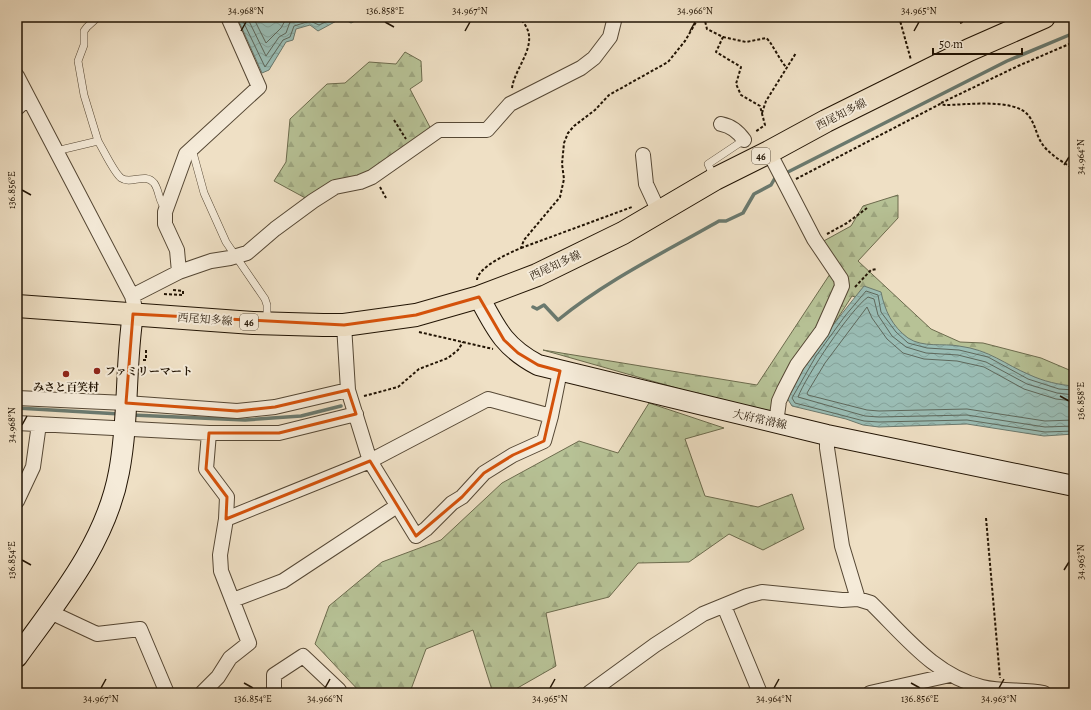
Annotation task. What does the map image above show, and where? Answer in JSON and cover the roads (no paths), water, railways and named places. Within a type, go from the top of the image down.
[{"type":"main road","name":"西尾知多線","points":[[17,306],[132,305],[267,323],[344,325],[416,315],[480,296],[537,275],[652,216],[714,179],[769,152],[826,121],[917,76],[1044,17]]},
{"type":"main road","name":"大府常滑線","points":[[480,296],[504,340],[518,354],[538,365],[827,435],[1074,486]]},
{"type":"main road","points":[[17,657],[50,612],[87,557],[105,521],[119,472],[126,416],[132,305]]},
{"type":"street","points":[[179,272],[177,250],[165,224],[166,211],[186,154],[259,87],[228,17]]},
{"type":"street","points":[[17,76],[132,305],[179,272],[211,261],[237,256],[247,252],[275,229],[335,187],[360,182],[372,177],[411,148],[439,130],[487,130],[510,104],[581,68],[594,58],[610,37],[615,17]]},
{"type":"street","points":[[17,108],[28,98]]},
{"type":"street","points":[[721,124],[739,132],[744,140]]},
{"type":"street","points":[[769,152],[814,239],[837,273],[842,286],[822,331],[797,365],[784,390],[779,401],[776,423]]},
{"type":"street","points":[[642,155],[652,216]]},
{"type":"street","points":[[344,325],[352,402],[370,461],[416,536],[426,529],[452,503],[462,497],[484,473],[513,454],[544,441],[551,416],[560,371]]},
{"type":"street","points":[[17,398],[126,416],[209,433],[279,433],[352,402]]},
{"type":"street","points":[[226,519],[370,461],[488,399],[551,416]]},
{"type":"street","points":[[17,423],[39,424],[126,416],[237,412],[275,407],[352,402]]},
{"type":"street","points":[[18,499],[33,467],[39,424]]},
{"type":"street","points":[[202,693],[218,677],[230,658],[248,643],[221,571],[220,555],[226,519],[227,497],[206,469],[209,433]]},
{"type":"street","points":[[827,435],[827,448],[842,546],[858,599]]},
{"type":"street","points":[[233,600],[283,581],[397,506]]},
{"type":"street","points":[[589,693],[703,614],[747,596],[762,592],[842,600],[858,599],[871,603],[934,665],[950,675],[984,687],[1044,693]]},
{"type":"street","points":[[724,606],[760,693]]},
{"type":"street","points":[[50,612],[97,634],[140,629],[167,693]]},
{"type":"street","points":[[274,693],[274,675],[303,656],[339,690],[339,693]]},
{"type":"street","points":[[870,693],[950,675]]},
{"type":"lane","points":[[98,17],[87,26],[84,32],[84,45],[78,61],[84,95],[98,141],[120,177],[126,180],[147,179],[154,184],[162,205],[166,211]]},
{"type":"lane","points":[[714,179],[708,164],[744,140]]},
{"type":"lane","points":[[56,151],[98,141]]},
{"type":"lane","points":[[192,149],[204,192],[218,226],[226,242],[265,299],[267,305],[267,323]]},
{"type":"lane","points":[[154,194],[162,212],[166,211]]},
{"type":"water","points":[[237,17],[378,17],[376,20],[359,19],[351,23],[342,18],[318,31],[310,25],[296,29],[293,40],[286,42],[269,70],[262,73]]},
{"type":"water","points":[[864,286],[881,292],[887,312],[893,323],[902,333],[914,341],[927,344],[953,345],[970,348],[988,354],[1040,379],[1057,384],[1074,386],[1074,434],[1044,436],[967,424],[879,427],[863,425],[846,419],[792,406],[787,398],[803,368],[832,326]]},
{"type":"waterway","points":[[784,174],[1007,61],[1074,33]]},
{"type":"waterway","points":[[533,307],[537,309],[544,305],[558,320],[616,279],[719,221],[726,221],[743,213],[754,194],[771,185],[775,178],[778,177]]},
{"type":"waterway","points":[[132,415],[245,420],[301,416],[341,406]]},
{"type":"waterway","points":[[17,408],[120,414]]},
{"type":"place","name":"ファミリーマート","points":[[97,371]]},
{"type":"place","name":"みさと百笑村","points":[[66,374]]}]
